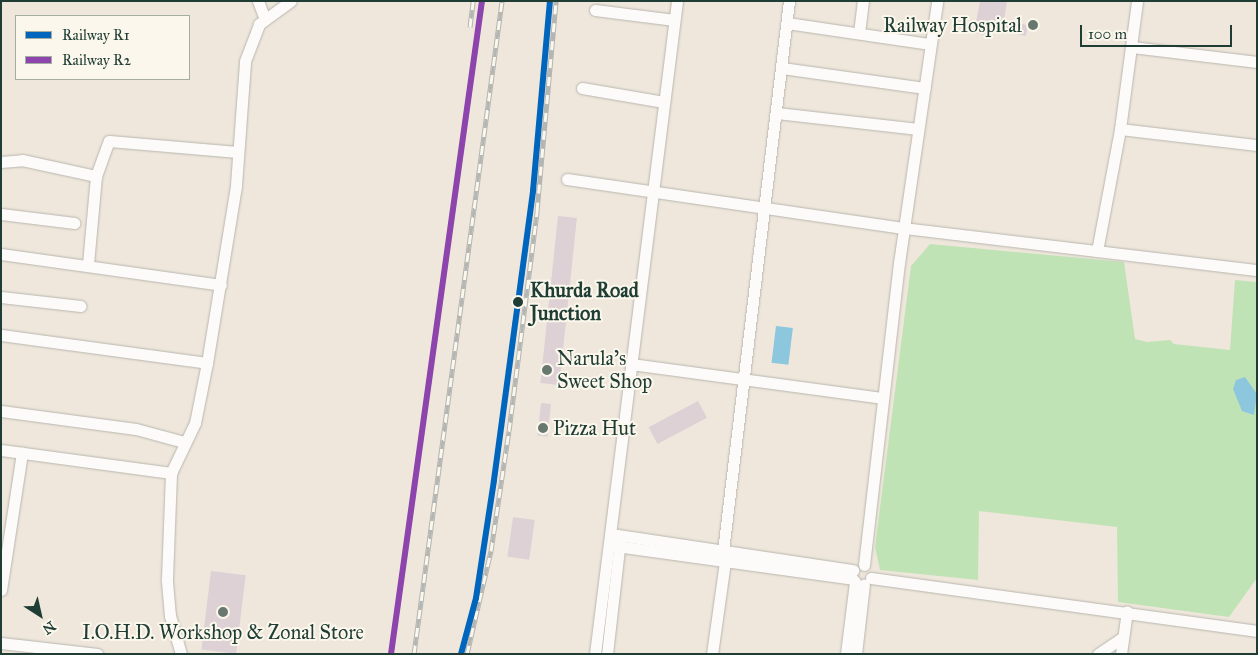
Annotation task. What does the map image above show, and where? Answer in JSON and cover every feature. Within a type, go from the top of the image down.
[{"type":"street","points":[[258,1],[265,19]]},
{"type":"street","points":[[181,654],[170,616],[167,578],[172,473],[184,442],[195,423],[207,364],[221,285],[238,152],[245,61],[250,40],[265,19],[292,1]]},
{"type":"street","points":[[607,654],[631,364],[677,1]]},
{"type":"street","points":[[712,654],[742,380],[777,113],[789,1]]},
{"type":"street","points":[[859,33],[863,1]]},
{"type":"street","points":[[846,654],[859,578],[864,565],[882,398],[904,228],[937,1]]},
{"type":"street","points":[[1097,251],[1120,129],[1137,1]]},
{"type":"street","points":[[595,10],[674,20]]},
{"type":"street","points":[[787,23],[930,44]]},
{"type":"street","points":[[1132,47],[1257,62]]},
{"type":"street","points":[[782,68],[925,88]]},
{"type":"street","points":[[582,88],[664,102]]},
{"type":"street","points":[[777,113],[918,129]]},
{"type":"street","points":[[1120,129],[1257,145]]},
{"type":"street","points":[[88,264],[96,176],[102,151],[115,139],[238,152]]},
{"type":"street","points":[[1,162],[22,160],[96,176]]},
{"type":"street","points":[[567,179],[904,228],[1257,270]]},
{"type":"street","points":[[1,214],[74,223]]},
{"type":"street","points":[[1,254],[88,264],[221,285]]},
{"type":"street","points":[[1,296],[80,306]]},
{"type":"street","points":[[1,335],[207,364]]},
{"type":"street","points":[[631,364],[882,398]]},
{"type":"street","points":[[1,411],[136,429],[184,442]]},
{"type":"street","points":[[1,450],[172,473]]},
{"type":"street","points":[[1,590],[22,453]]},
{"type":"street","points":[[615,540],[859,578],[1127,611],[1257,631]]},
{"type":"street","points":[[595,654],[615,540]]},
{"type":"street","points":[[856,654],[859,578]]},
{"type":"street","points":[[1121,654],[1127,611]]},
{"type":"street","points":[[1098,654],[1123,637]]},
{"type":"street","points":[[1,643],[61,652],[97,654]]},
{"type":"green space","points":[[930,244],[1124,262],[1135,339],[1147,342],[1170,340],[1174,344],[1230,350],[1235,280],[1257,282],[1257,578],[1229,617],[1118,602],[1117,527],[979,511],[978,580],[880,570],[875,547],[911,266]]},
{"type":"water","points":[[776,326],[793,328],[788,365],[771,363]]},
{"type":"water","points":[[1245,377],[1257,394],[1254,415],[1242,411],[1233,389],[1236,380]]},
{"type":"building","points":[[980,1],[1007,1],[1004,21],[1028,25],[1026,36],[992,29],[991,36],[974,33]]},
{"type":"building","points":[[558,216],[577,218],[559,385],[540,383]]},
{"type":"building","points":[[698,401],[707,418],[657,444],[649,427]]},
{"type":"building","points":[[541,403],[551,404],[547,437],[538,436]]},
{"type":"building","points":[[513,517],[535,520],[529,560],[507,557]]},
{"type":"building","name":"I.O.H.D. Workshop & Zonal Store","points":[[211,571],[246,575],[236,654],[201,649]]},
{"type":"railway","points":[[470,27],[473,1]]},
{"type":"railway","points":[[391,654],[482,1]]},
{"type":"railway","points":[[414,654],[502,1]]},
{"type":"railway","points":[[467,654],[491,551],[509,431],[537,211],[556,1]]},
{"type":"rail line","name":"R2","points":[[391,654],[482,1]]},
{"type":"rail line","name":"R1","points":[[461,654],[476,598],[494,480],[533,191],[550,1]]},
{"type":"place","name":"Railway Hospital","points":[[1033,25]]},
{"type":"place","name":"Khurda Road Junction","points":[[518,302]]},
{"type":"place","name":"Narula's Sweet Shop","points":[[547,370]]},
{"type":"place","name":"Pizza Hut","points":[[543,428]]},
{"type":"place","name":"I.O.H.D. Workshop & Zonal Store","points":[[223,612]]}]
